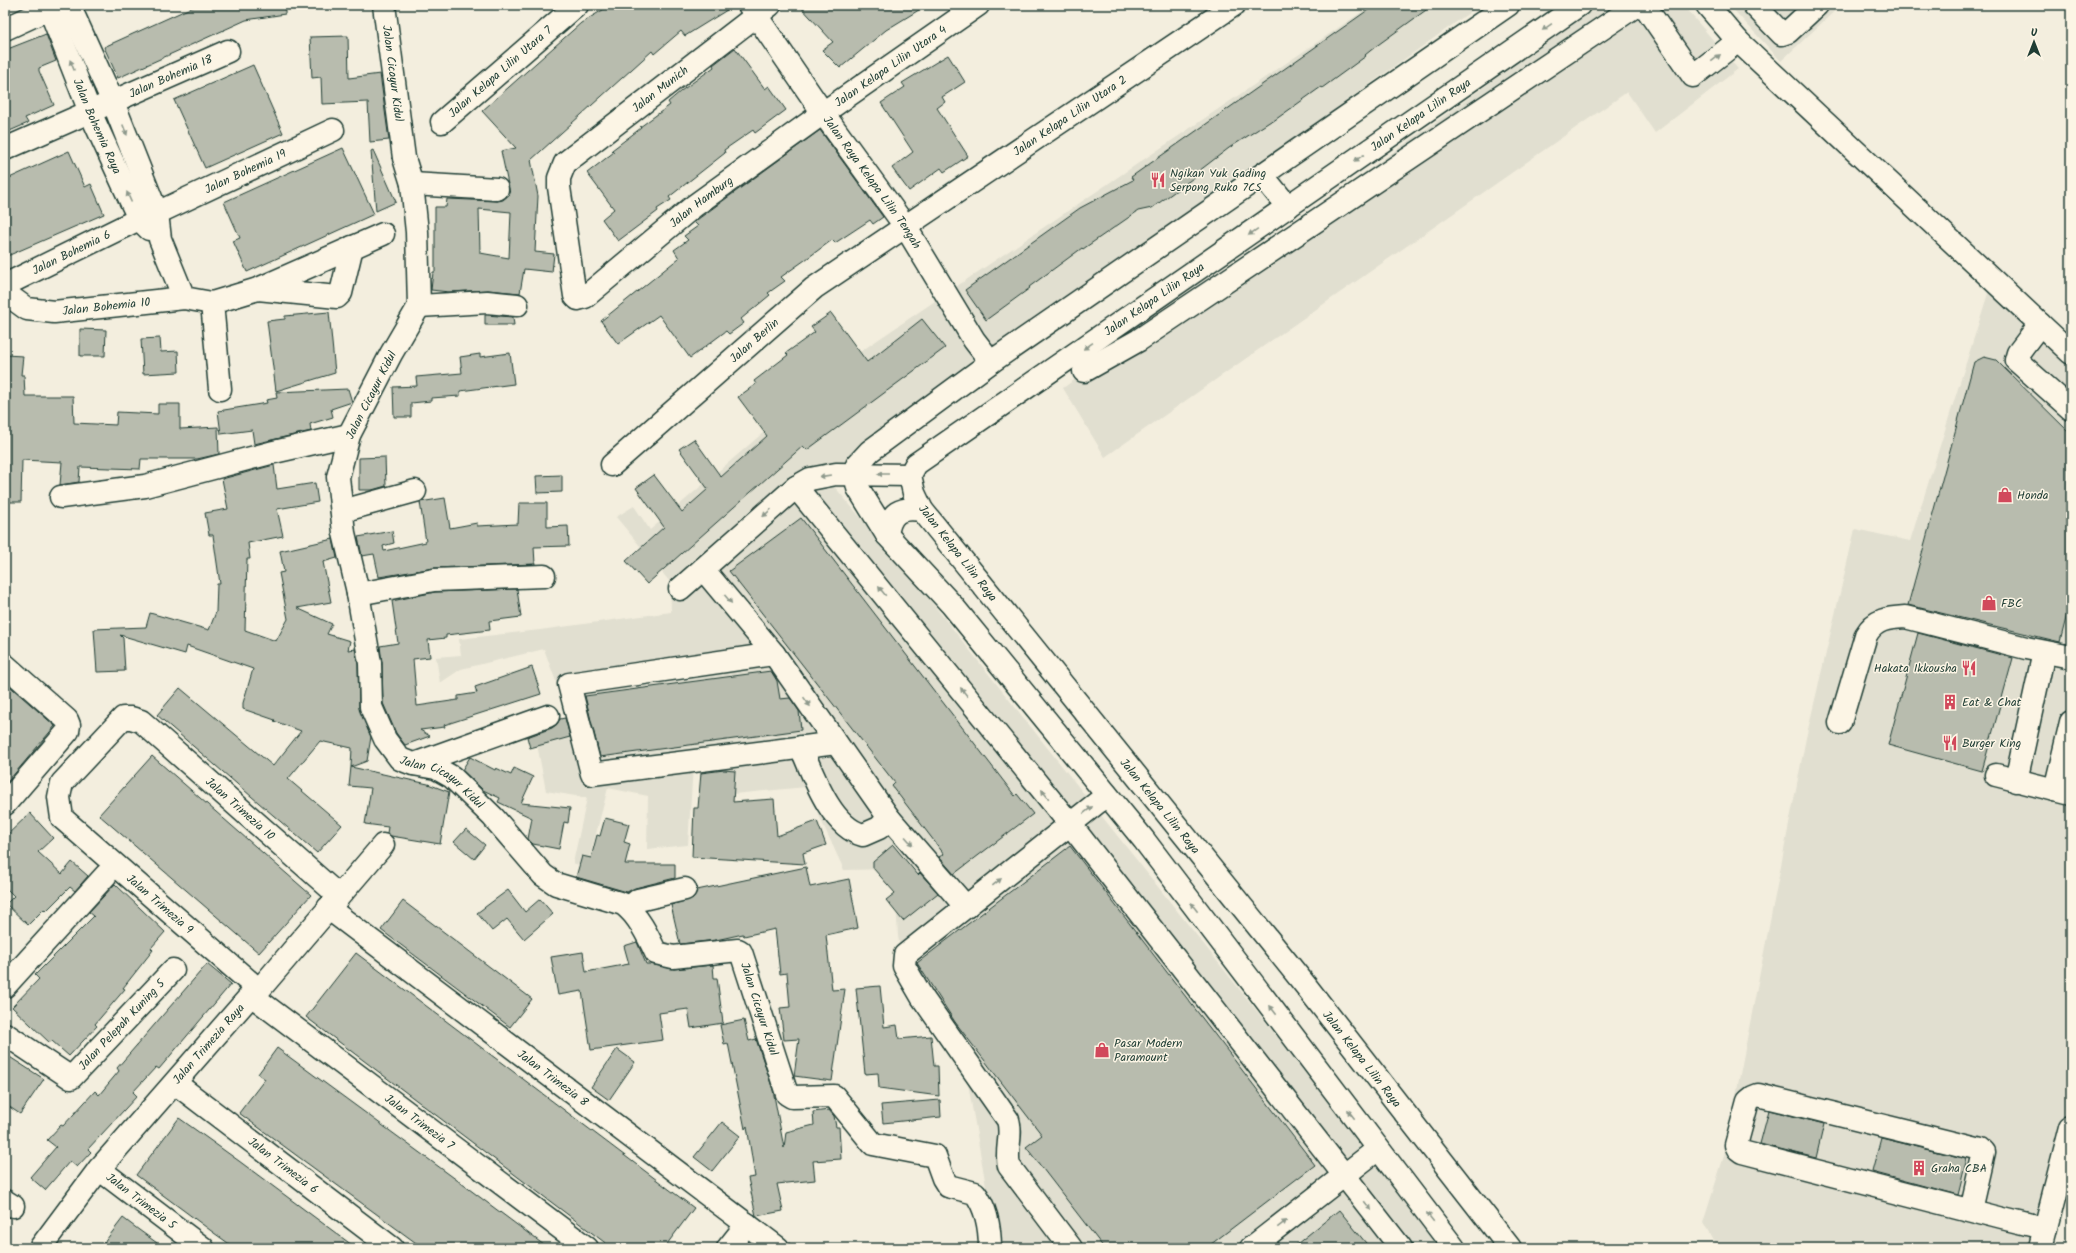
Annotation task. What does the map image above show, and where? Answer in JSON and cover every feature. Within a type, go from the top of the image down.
[{"type":"street","name":"Jalan Cicayur Kidul","points":[[384,5],[404,158],[412,184],[417,232],[419,306],[391,354],[349,435],[338,477],[344,533],[358,594],[370,663],[371,707],[385,739],[400,760],[436,768],[452,777],[493,817],[543,875],[556,884],[623,904],[628,908],[648,936],[656,953],[673,957],[738,950],[741,952],[788,1094],[792,1097],[834,1096],[873,1144],[935,1156],[943,1178],[948,1186],[975,1193],[983,1205],[987,1217],[990,1248]]},
{"type":"street","name":"Jalan Kelapa Lilin Utara 7","points":[[442,122],[577,5]]},
{"type":"street","name":"Jalan Kelapa Lilin Utara 4","points":[[823,113],[978,5]]},
{"type":"street","name":"Jalan Kelapa Lilin Utara 2","points":[[905,226],[1234,5]]},
{"type":"street","points":[[1454,1248],[1144,840],[952,605],[887,535],[858,488],[856,474],[857,465],[870,451],[991,362],[1508,5]]},
{"type":"street","name":"Jalan Kelapa Lilin Raya","points":[[1510,1248],[1306,986],[922,510],[914,493],[910,475],[916,464],[1579,5]]},
{"type":"street","points":[[1084,371],[1140,340],[1637,5]]},
{"type":"street","points":[[1644,5],[1693,76],[1738,41]]},
{"type":"street","points":[[1707,5],[1738,41],[2071,353]]},
{"type":"street","points":[[1754,5],[1782,34],[1788,32],[1817,5]]},
{"type":"street","points":[[5,29],[56,6]]},
{"type":"street","name":"Jalan Bohemia Raya","points":[[56,6],[113,102],[148,216]]},
{"type":"street","name":"Jalan Bohemia Raya","points":[[56,6],[90,112],[160,239],[184,298]]},
{"type":"street","name":"Jalan Raya Kelapa Lilin Tengah","points":[[758,8],[823,113],[905,226],[974,340],[991,362]]},
{"type":"street","name":"Jalan Munich","points":[[584,297],[578,299],[575,296],[559,187],[559,178],[565,163],[758,8]]},
{"type":"street","name":"Jalan Bohemia 18","points":[[5,149],[228,52]]},
{"type":"street","name":"Jalan Hamburg","points":[[584,297],[694,206],[823,113]]},
{"type":"street","name":"Jalan Bohemia 19","points":[[148,216],[333,130]]},
{"type":"street","points":[[1262,175],[1288,207]]},
{"type":"street","points":[[412,184],[497,189]]},
{"type":"street","name":"Jalan Bohemia 6","points":[[5,286],[148,216]]},
{"type":"street","name":"Jalan Berlin","points":[[612,465],[814,288],[905,226]]},
{"type":"street","name":"Jalan Bohemia 10","points":[[5,293],[27,309],[54,312],[184,298],[212,303],[258,289],[383,234]]},
{"type":"street","name":"Jalan Bohemia 10","points":[[258,289],[329,298],[337,297],[341,293],[352,247]]},
{"type":"street","points":[[419,306],[487,302],[517,305]]},
{"type":"street","points":[[212,303],[220,389]]},
{"type":"street","points":[[1126,320],[1140,340]]},
{"type":"street","points":[[2040,324],[2018,352],[2016,360],[2071,409]]},
{"type":"street","points":[[61,498],[145,486],[274,452],[349,435]]},
{"type":"street","points":[[680,590],[796,487],[810,479],[836,474],[910,475]]},
{"type":"street","points":[[796,487],[1070,824],[1401,1248]]},
{"type":"street","points":[[342,511],[415,491]]},
{"type":"street","points":[[887,535],[890,520],[899,511],[910,508],[922,510]]},
{"type":"street","points":[[703,569],[774,654],[889,818],[966,907]]},
{"type":"street","points":[[358,594],[434,580],[544,576]]},
{"type":"street","points":[[1840,723],[1866,635],[1871,626],[1889,618],[1904,617],[2044,652],[2071,657]]},
{"type":"street","points":[[2016,781],[2044,652]]},
{"type":"street","points":[[774,654],[569,684],[592,774],[836,743]]},
{"type":"street","points":[[5,665],[67,720],[68,731],[5,804]]},
{"type":"street","points":[[413,764],[548,716]]},
{"type":"street","name":"Jalan Trimezia 9","points":[[141,722],[131,718],[123,718],[62,783],[60,797],[62,818],[255,993]]},
{"type":"street","name":"Jalan Trimezia 10","points":[[141,722],[333,902]]},
{"type":"street","points":[[1996,775],[2063,792],[2071,722]]},
{"type":"street","points":[[801,748],[830,807],[848,827],[863,835],[879,828],[889,818]]},
{"type":"street","points":[[1071,1248],[1009,1166],[1007,1153],[1010,1132],[1008,1120],[922,997],[904,966],[905,955],[1107,795]]},
{"type":"street","name":"Jalan Trimezia Raya","points":[[40,1248],[99,1169],[255,993],[383,845]]},
{"type":"street","points":[[5,986],[106,875]]},
{"type":"street","points":[[628,908],[638,900],[685,889]]},
{"type":"street","name":"Jalan Trimezia 8","points":[[333,902],[778,1248]]},
{"type":"street","name":"Jalan Pelepah Kuning 5","points":[[5,1034],[71,1078],[173,970]]},
{"type":"street","name":"Jalan Trimezia 7","points":[[255,993],[587,1248]]},
{"type":"street","name":"Jalan Trimezia 6","points":[[175,1083],[392,1248]]},
{"type":"street","points":[[1971,1210],[1984,1154],[1981,1150],[1758,1095],[1748,1101],[1736,1145],[1742,1152],[1971,1210],[2043,1238],[2071,1127]]},
{"type":"street","points":[[1251,1248],[1378,1149]]},
{"type":"street","points":[[2056,1187],[2068,1174],[2071,1168]]},
{"type":"street","name":"Jalan Trimezia 5","points":[[99,1169],[203,1248]]},
{"type":"street","points":[[728,1248],[746,1224]]},
{"type":"shaded area","points":[[1372,5],[1480,5],[1161,234],[828,479],[921,589],[1377,1162],[1441,1248],[995,1248],[995,1237],[961,1044],[904,974],[898,936],[894,869],[844,870],[806,787],[734,794],[730,765],[693,765],[688,845],[647,849],[648,796],[608,788],[587,868],[573,863],[587,798],[546,791],[535,734],[572,725],[544,649],[461,669],[440,683],[436,657],[461,655],[459,639],[540,630],[671,612],[670,582],[616,517],[634,506],[650,530],[848,360]]},
{"type":"shaded area","points":[[1599,5],[1683,5],[1738,69],[1655,133],[1627,92],[1105,457],[1063,388]]},
{"type":"shaded area","points":[[1729,5],[1841,5],[1781,61]]},
{"type":"shaded area","points":[[1990,287],[2071,366],[2071,1086],[2043,1224],[2034,1248],[1717,1248],[1703,1223],[1724,1156],[1806,738],[1855,529],[1910,541]]},
{"type":"building","points":[[197,5],[285,5],[285,14],[246,20],[118,78],[104,47]]},
{"type":"building","points":[[611,5],[735,5],[685,36],[681,31],[654,54],[652,51],[531,160],[538,196],[535,252],[554,254],[552,272],[524,269],[520,293],[488,290],[449,292],[431,290],[433,272],[435,272],[435,207],[446,207],[447,199],[496,201],[503,200],[510,194],[501,151],[516,148],[482,111],[581,23]],"holes":[[[479,209],[511,212],[509,258],[480,253]]]},
{"type":"building","points":[[799,5],[927,5],[886,30],[840,68],[822,50],[833,42]]},
{"type":"building","points":[[1375,5],[1433,5],[1322,88],[1321,87],[1272,122],[1271,121],[1229,148],[1195,174],[1196,176],[1152,208],[1138,211],[1083,249],[1082,248],[986,320],[965,290],[1080,208],[1133,180],[1131,177]]},
{"type":"building","points":[[46,34],[56,61],[39,68],[39,71],[54,105],[25,118],[28,123],[5,133],[5,50]]},
{"type":"building","points":[[348,36],[349,78],[380,74],[389,140],[370,142],[368,102],[322,104],[321,77],[312,78],[310,37]]},
{"type":"building","points":[[735,48],[765,89],[769,86],[786,110],[755,133],[753,130],[724,150],[725,153],[669,197],[671,200],[657,209],[658,211],[618,241],[602,219],[614,209],[587,173],[614,152],[612,150],[641,128],[640,127],[670,105],[668,102],[681,91],[714,67],[713,65]]},
{"type":"building","points":[[948,55],[965,82],[942,97],[945,102],[937,108],[968,156],[944,172],[941,168],[909,191],[892,168],[913,152],[881,103],[905,87],[902,83]]},
{"type":"building","points":[[253,65],[283,133],[205,168],[174,100]]},
{"type":"building","points":[[820,130],[883,217],[873,224],[870,220],[835,243],[832,240],[781,277],[785,281],[768,293],[770,295],[741,319],[744,323],[729,334],[726,331],[690,358],[659,315],[618,344],[601,321],[679,258],[674,250],[688,240],[684,236],[698,226],[694,222]]},
{"type":"building","points":[[343,148],[374,214],[247,272],[233,241],[240,238],[224,202]]},
{"type":"building","points":[[373,150],[396,202],[376,211],[371,151]]},
{"type":"building","points":[[69,151],[85,187],[91,184],[104,214],[5,257],[5,180]]},
{"type":"building","points":[[329,312],[335,373],[276,391],[267,321],[285,319],[285,316]]},
{"type":"building","points":[[831,313],[867,362],[922,319],[945,348],[807,450],[803,446],[647,584],[626,561],[664,527],[636,488],[654,475],[682,512],[708,489],[679,449],[694,439],[721,477],[767,436],[738,397],[756,384],[754,381],[788,355],[786,353],[815,332],[811,327]]},
{"type":"building","points":[[485,315],[513,317],[514,325],[485,325]]},
{"type":"building","points":[[80,329],[106,330],[105,356],[80,356]]},
{"type":"building","points":[[160,338],[161,352],[178,351],[179,372],[143,374],[141,339]]},
{"type":"building","points":[[510,353],[514,384],[460,391],[460,396],[431,398],[431,401],[411,403],[411,417],[394,417],[393,387],[417,386],[416,377],[462,373],[460,357],[480,354],[480,357]]},
{"type":"building","points":[[5,355],[23,356],[21,375],[24,375],[25,396],[73,396],[74,423],[116,425],[117,412],[158,414],[158,404],[180,404],[180,429],[218,427],[219,454],[197,459],[141,459],[140,469],[80,467],[79,482],[60,485],[62,462],[22,460],[21,502],[5,502]]},
{"type":"building","name":"Honda","points":[[1984,357],[1996,360],[2071,434],[2071,598],[2060,642],[1908,605],[1974,362]]},
{"type":"building","points":[[348,389],[352,402],[331,409],[333,417],[310,424],[311,431],[254,444],[252,430],[221,434],[218,411],[267,403],[266,400],[277,398],[276,392]]},
{"type":"building","points":[[385,457],[386,486],[372,490],[359,490],[359,458]]},
{"type":"building","points":[[274,465],[277,489],[315,483],[318,502],[277,509],[283,536],[248,543],[250,559],[247,559],[245,630],[276,641],[288,619],[279,573],[284,572],[280,551],[333,539],[337,558],[323,562],[331,602],[297,608],[332,624],[327,634],[350,641],[348,650],[355,649],[358,664],[359,708],[371,737],[367,761],[351,767],[352,748],[320,741],[288,779],[342,825],[317,853],[157,715],[180,688],[273,766],[301,731],[243,709],[243,703],[253,669],[187,646],[185,654],[120,635],[123,638],[125,671],[97,672],[94,629],[146,627],[150,613],[209,630],[216,612],[217,584],[220,584],[213,535],[209,535],[205,513],[228,509],[222,479]]},
{"type":"building","points":[[562,475],[562,492],[537,493],[536,476]]},
{"type":"building","points":[[445,498],[450,528],[477,523],[477,526],[518,524],[519,503],[547,503],[547,527],[568,526],[569,546],[534,547],[535,564],[434,568],[379,577],[374,554],[362,556],[358,537],[392,531],[394,543],[383,546],[384,551],[426,542],[420,502]]},
{"type":"building","points":[[801,518],[1015,796],[1017,794],[1033,814],[954,874],[939,857],[944,854],[892,786],[895,783],[729,571]]},
{"type":"building","points":[[517,589],[521,617],[489,621],[490,630],[446,635],[446,638],[428,640],[430,657],[413,659],[417,706],[458,700],[458,696],[477,693],[475,687],[532,667],[541,694],[444,725],[445,727],[420,730],[430,736],[405,745],[396,733],[383,703],[380,646],[398,643],[392,601],[435,592]]},
{"type":"building","name":"Eat & Chat","points":[[1918,633],[2013,658],[1982,771],[1888,745]]},
{"type":"building","points":[[771,671],[777,681],[780,699],[790,698],[799,711],[801,730],[600,757],[585,696]]},
{"type":"building","points":[[5,682],[55,726],[5,785]]},
{"type":"building","points":[[565,718],[570,737],[530,748],[527,737],[552,728],[560,719]]},
{"type":"building","points":[[152,756],[311,895],[259,953],[99,815]]},
{"type":"building","points":[[470,757],[495,770],[496,768],[511,775],[514,768],[533,777],[521,803],[570,808],[568,823],[564,822],[559,849],[533,844],[528,839],[532,818],[498,802],[500,798],[483,790],[462,770]]},
{"type":"building","points":[[351,767],[428,784],[449,792],[440,844],[391,836],[387,833],[388,827],[365,824],[371,788],[349,786]]},
{"type":"building","points":[[724,770],[735,771],[733,802],[774,799],[777,836],[817,821],[826,845],[803,853],[805,864],[692,857],[694,808],[698,808],[701,773]]},
{"type":"building","points":[[30,813],[53,838],[38,852],[62,874],[72,862],[88,876],[75,891],[70,887],[46,911],[44,909],[28,925],[6,904],[14,896],[5,887],[5,837]]},
{"type":"building","points":[[605,818],[629,824],[624,842],[630,844],[625,864],[675,864],[675,878],[635,888],[627,892],[576,877],[582,856],[591,858],[597,835],[600,836]]},
{"type":"building","points":[[466,829],[485,845],[474,859],[454,842]]},
{"type":"building","points":[[893,845],[918,875],[920,873],[938,893],[903,921],[886,900],[895,893],[873,868],[873,862]]},
{"type":"building","name":"Pasar Modern Paramount","points":[[1070,846],[1315,1165],[1206,1248],[1104,1248],[1026,1147],[1042,1135],[955,1022],[917,963]]},
{"type":"building","points":[[806,867],[810,887],[849,879],[858,928],[826,935],[832,990],[845,989],[832,1081],[794,1076],[799,1039],[784,1040],[780,1008],[790,1007],[787,973],[780,974],[775,929],[744,936],[743,934],[716,940],[680,944],[671,905],[693,898],[697,890]]},
{"type":"building","points":[[115,884],[165,932],[151,948],[153,950],[123,988],[125,989],[95,1024],[97,1026],[69,1056],[52,1041],[50,1043],[12,1007],[39,979],[35,975],[94,916],[89,912]]},
{"type":"building","points":[[508,890],[525,912],[540,899],[553,914],[524,939],[507,919],[492,931],[477,913]]},
{"type":"building","points":[[403,901],[532,999],[510,1027],[381,930]]},
{"type":"building","points":[[637,942],[646,964],[674,969],[713,965],[714,978],[717,978],[723,1023],[691,1028],[688,1009],[659,1013],[663,1040],[591,1050],[582,991],[558,995],[551,957],[583,952],[586,972],[629,964],[624,946]]},
{"type":"building","points":[[356,953],[694,1208],[664,1248],[612,1248],[306,1017]]},
{"type":"building","points":[[207,964],[231,984],[159,1069],[156,1067],[133,1092],[137,1096],[88,1149],[91,1152],[77,1167],[70,1161],[45,1190],[30,1177],[56,1147],[47,1140],[61,1125],[63,1126],[95,1091],[99,1095],[119,1071],[117,1068]]},
{"type":"building","points":[[880,986],[884,1027],[897,1025],[899,1039],[931,1036],[934,1066],[938,1066],[939,1096],[879,1088],[878,1073],[865,1074],[856,988]]},
{"type":"building","points":[[744,1020],[749,1041],[756,1039],[773,1090],[784,1148],[786,1132],[814,1125],[813,1112],[829,1110],[834,1116],[836,1127],[839,1127],[841,1159],[813,1161],[815,1180],[777,1184],[783,1211],[756,1216],[748,1178],[755,1177],[747,1126],[745,1129],[728,1043],[724,1044],[720,1025]]},
{"type":"building","points":[[277,1048],[548,1248],[423,1248],[239,1113],[265,1079],[258,1074]]},
{"type":"building","points":[[617,1049],[635,1062],[609,1100],[591,1087]]},
{"type":"building","points":[[5,1054],[44,1079],[20,1114],[5,1104]]},
{"type":"building","points":[[940,1100],[941,1117],[883,1123],[881,1105]]},
{"type":"building","points":[[1769,1110],[1824,1124],[1816,1158],[1760,1144]]},
{"type":"building","points":[[179,1118],[356,1248],[235,1248],[214,1233],[136,1175]]},
{"type":"building","points":[[722,1122],[740,1136],[712,1171],[694,1157]]},
{"type":"building","name":"Graha CBA","points":[[1881,1138],[1967,1159],[1958,1195],[1872,1172]]},
{"type":"building","points":[[1339,1210],[1370,1248],[1292,1248]]},
{"type":"building","points":[[123,1218],[139,1230],[164,1248],[100,1248]]},
{"type":"place","name":"Ngikan Yuk Gading Serpong Ruko 7CS","points":[[1158,180]]},
{"type":"place","name":"Honda","points":[[2005,495]]},
{"type":"place","name":"FBC","points":[[1989,603]]},
{"type":"place","name":"Hakata Ikkousha","points":[[1969,668]]},
{"type":"place","name":"Eat & Chat","points":[[1950,702]]},
{"type":"place","name":"Burger King","points":[[1950,743]]},
{"type":"place","name":"Pasar Modern Paramount","points":[[1102,1050]]},
{"type":"place","name":"Graha CBA","points":[[1919,1168]]}]
